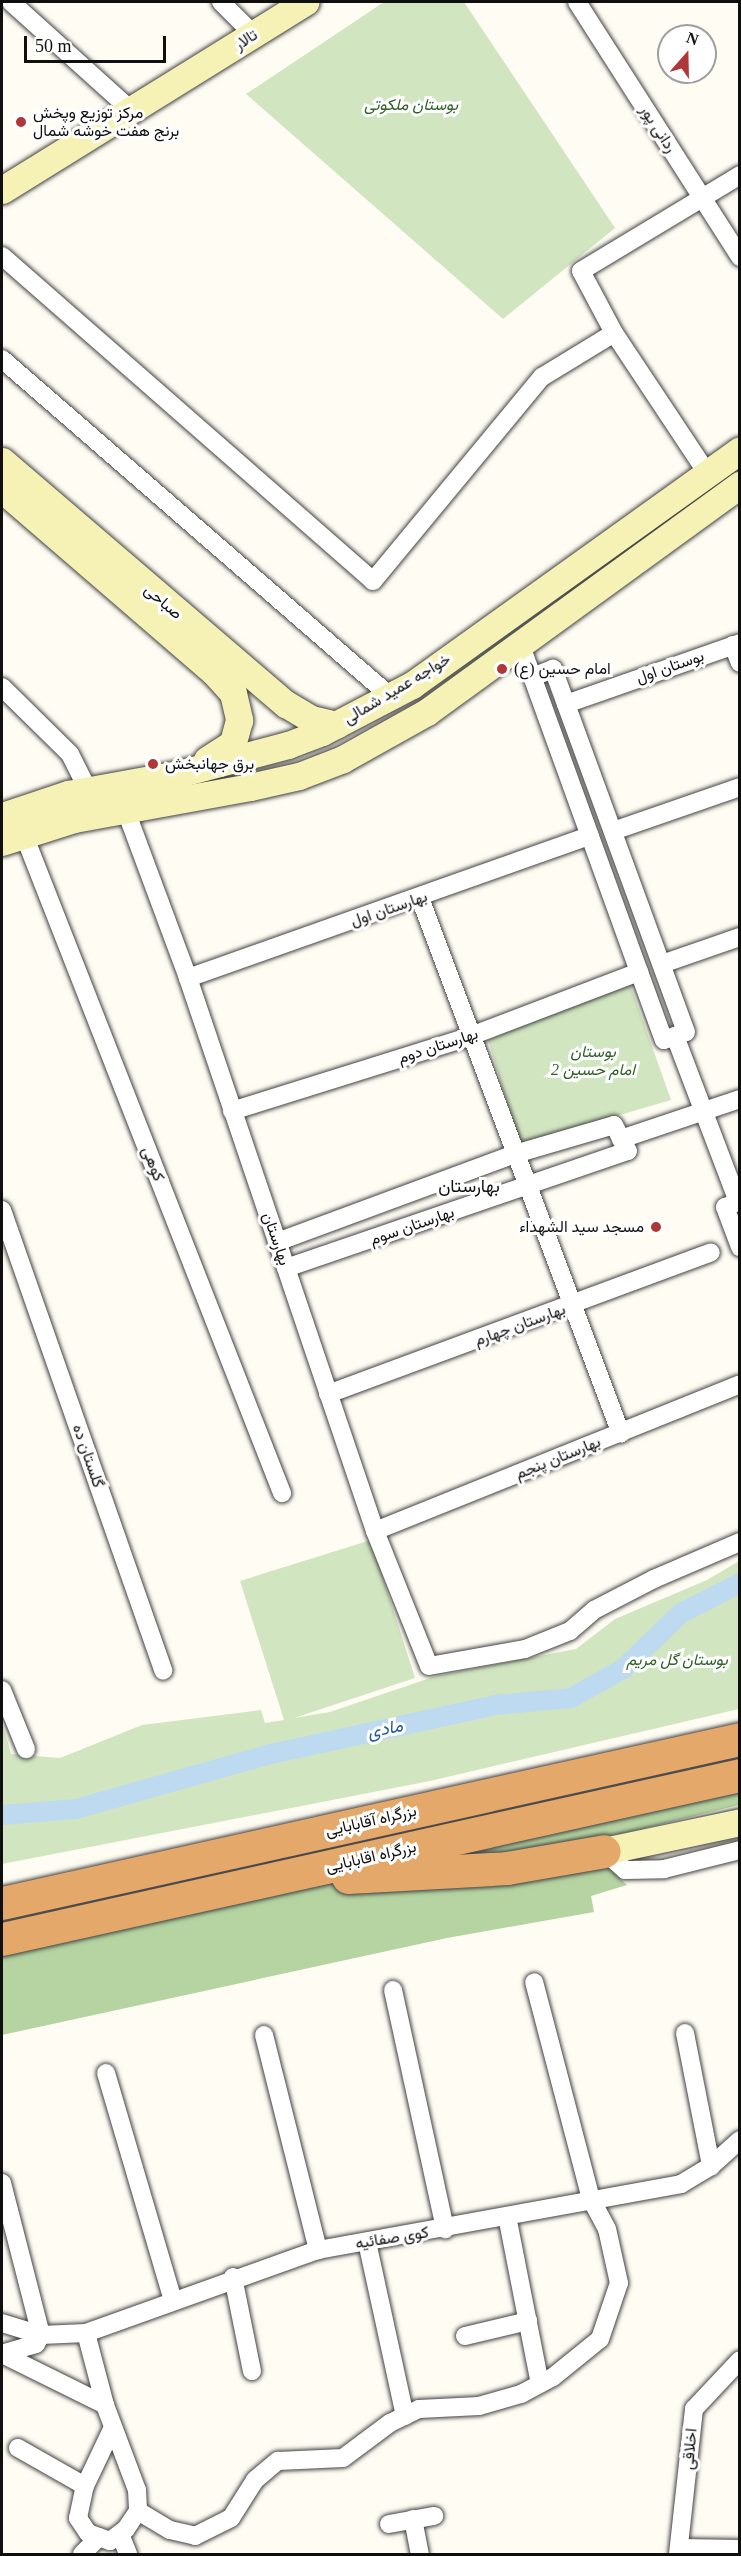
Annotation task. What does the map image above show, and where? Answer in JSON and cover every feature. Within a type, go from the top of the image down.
[{"type":"highway","name":"بزرگراه آقابابایی","points":[[2,1904],[740,1739]]},
{"type":"highway","name":"بزرگراه اقابابایی","points":[[2,1939],[740,1775]]},
{"type":"highway","points":[[266,1880],[507,1868],[604,1851]]},
{"type":"highway","points":[[2,1883],[201,1859]]},
{"type":"main road","name":"تالار","points":[[2,190],[305,2]]},
{"type":"main road","name":"خواجه عمید شمالی","points":[[2,816],[88,790],[178,774],[288,745],[336,725],[390,696],[481,638],[740,450]]},
{"type":"main road","name":"صباحی","points":[[2,461],[170,622],[233,693],[239,720],[233,743],[178,774]]},
{"type":"main road","name":"خواجه عمید شمالی","points":[[13,838],[74,819],[250,788],[299,776],[343,759],[427,712],[740,485]]},
{"type":"main road","name":"صباحی","points":[[2,489],[170,622],[286,704],[311,719],[336,725]]},
{"type":"main road","points":[[604,1851],[740,1822]]},
{"type":"street","points":[[11,2],[132,111]]},
{"type":"street","points":[[221,2],[254,35]]},
{"type":"street","name":"ردانی پور","points":[[577,2],[740,257]]},
{"type":"street","points":[[707,473],[614,333],[581,271],[740,175]]},
{"type":"street","points":[[2,256],[373,581],[542,377],[614,333]]},
{"type":"street","points":[[2,359],[390,696]]},
{"type":"street","points":[[520,643],[639,972],[704,1113],[739,1202],[725,1207],[740,1247]]},
{"type":"street","points":[[736,644],[740,663]]},
{"type":"street","name":"بوستان اول","points":[[566,704],[736,644]]},
{"type":"street","points":[[532,677],[553,669],[687,1032],[670,1038]]},
{"type":"street","points":[[2,687],[70,754],[88,790]]},
{"type":"street","points":[[613,831],[740,787]]},
{"type":"street","name":"بهارستان","points":[[126,811],[188,978],[375,1530],[429,1666],[525,1649],[570,1631],[594,1610],[634,1589],[740,1542]]},
{"type":"street","name":"بهارستان اول","points":[[188,978],[420,898],[590,836]]},
{"type":"street","name":"کوهی","points":[[13,838],[282,1493]]},
{"type":"street","points":[[420,898],[621,1434]]},
{"type":"street","points":[[662,964],[740,937]]},
{"type":"street","name":"بهارستان دوم","points":[[232,1111],[471,1036],[639,972]]},
{"type":"street","points":[[621,1139],[704,1113],[740,1099]]},
{"type":"street","name":"بهارستان سوم","points":[[277,1242],[515,1154],[614,1125],[627,1151],[286,1268]]},
{"type":"street","name":"گلستان ده","points":[[2,1210],[7,1244],[162,1671]]},
{"type":"street","name":"بهارستان چهارم","points":[[328,1394],[572,1306],[711,1252]]},
{"type":"street","name":"بهارستان پنجم","points":[[375,1530],[621,1434],[740,1384]]},
{"type":"street","points":[[2,1690],[26,1749]]},
{"type":"street","points":[[604,1851],[625,1870],[664,1869],[740,1850]]},
{"type":"street","points":[[86,2333],[105,2405],[129,2464],[138,2511],[170,2530],[195,2536],[231,2518],[255,2480],[278,2461],[343,2458],[419,2409],[479,2406],[521,2394],[540,2384],[600,2339],[613,2310],[619,2283],[607,2229],[591,2199],[534,1982]]},
{"type":"street","points":[[393,1990],[445,2229]]},
{"type":"street","points":[[685,2033],[711,2166]]},
{"type":"street","points":[[264,2036],[318,2250]]},
{"type":"street","points":[[106,2073],[173,2300]]},
{"type":"street","name":"کوی صفائیه","points":[[2,2323],[41,2335],[86,2333],[233,2277],[318,2250],[445,2229],[591,2199],[681,2184],[711,2166],[740,2140]]},
{"type":"street","points":[[2,2184],[41,2335]]},
{"type":"street","points":[[507,2216],[540,2384]]},
{"type":"street","points":[[367,2242],[405,2416]]},
{"type":"street","points":[[233,2277],[252,2371]]},
{"type":"street","points":[[465,2336],[528,2321]]},
{"type":"street","name":"کوی صفائیه","points":[[2,2354],[36,2344],[41,2335]]},
{"type":"street","points":[[2,2354],[105,2405]]},
{"type":"street","name":"اخلاقی","points":[[679,2551],[694,2409],[740,2360]]},
{"type":"street","points":[[113,2427],[85,2486],[78,2518],[88,2533],[110,2541],[120,2534],[138,2511]]},
{"type":"street","points":[[18,2448],[85,2486]]},
{"type":"street","points":[[389,2524],[435,2516]]},
{"type":"street","points":[[413,2519],[420,2554]]},
{"type":"street","points":[[120,2534],[128,2554]]},
{"type":"street","points":[[82,2554],[99,2537]]},
{"type":"street","points":[[679,2551],[740,2549]]},
{"type":"green space","name":"بوستان ملکوتی","points":[[384,2],[464,2],[615,228],[503,319],[246,94]]},
{"type":"green space","name":"بوستان امام حسین 2","points":[[630,984],[671,1100],[520,1144],[488,1040]]},
{"type":"green space","name":"بوستان گل مریم","points":[[371,1540],[415,1678],[294,1718],[330,1712],[436,1676],[576,1649],[615,1619],[707,1580],[739,1561],[739,1709],[430,1781],[2,1864],[2,1722],[11,1754],[60,1758],[142,1725],[261,1710],[265,1723],[284,1720],[240,1581]]},
{"type":"green space","points":[[739,1787],[739,1805],[625,1833],[494,1855],[393,1864]]},
{"type":"green space","points":[[601,1859],[627,1885],[591,1896],[594,1912],[447,1938],[2,2035],[2,1946],[290,1885],[391,1882]]},
{"type":"waterway","name":"مادی","points":[[2,1815],[76,1809],[271,1754],[495,1705],[571,1698],[623,1669],[681,1613],[740,1583]]},
{"type":"place","name":"مرکز توزیع وپخش برنج هفت خوشه شمال","points":[[21,122]]},
{"type":"place","name":"امام حسین (ع)","points":[[502,669]]},
{"type":"place","name":"برق جهانبخش","points":[[153,764]]},
{"type":"place","name":"مسجد سید الشهداء","points":[[656,1227]]},
{"type":"district","name":"بهارستان","points":[[469,1186]]}]
